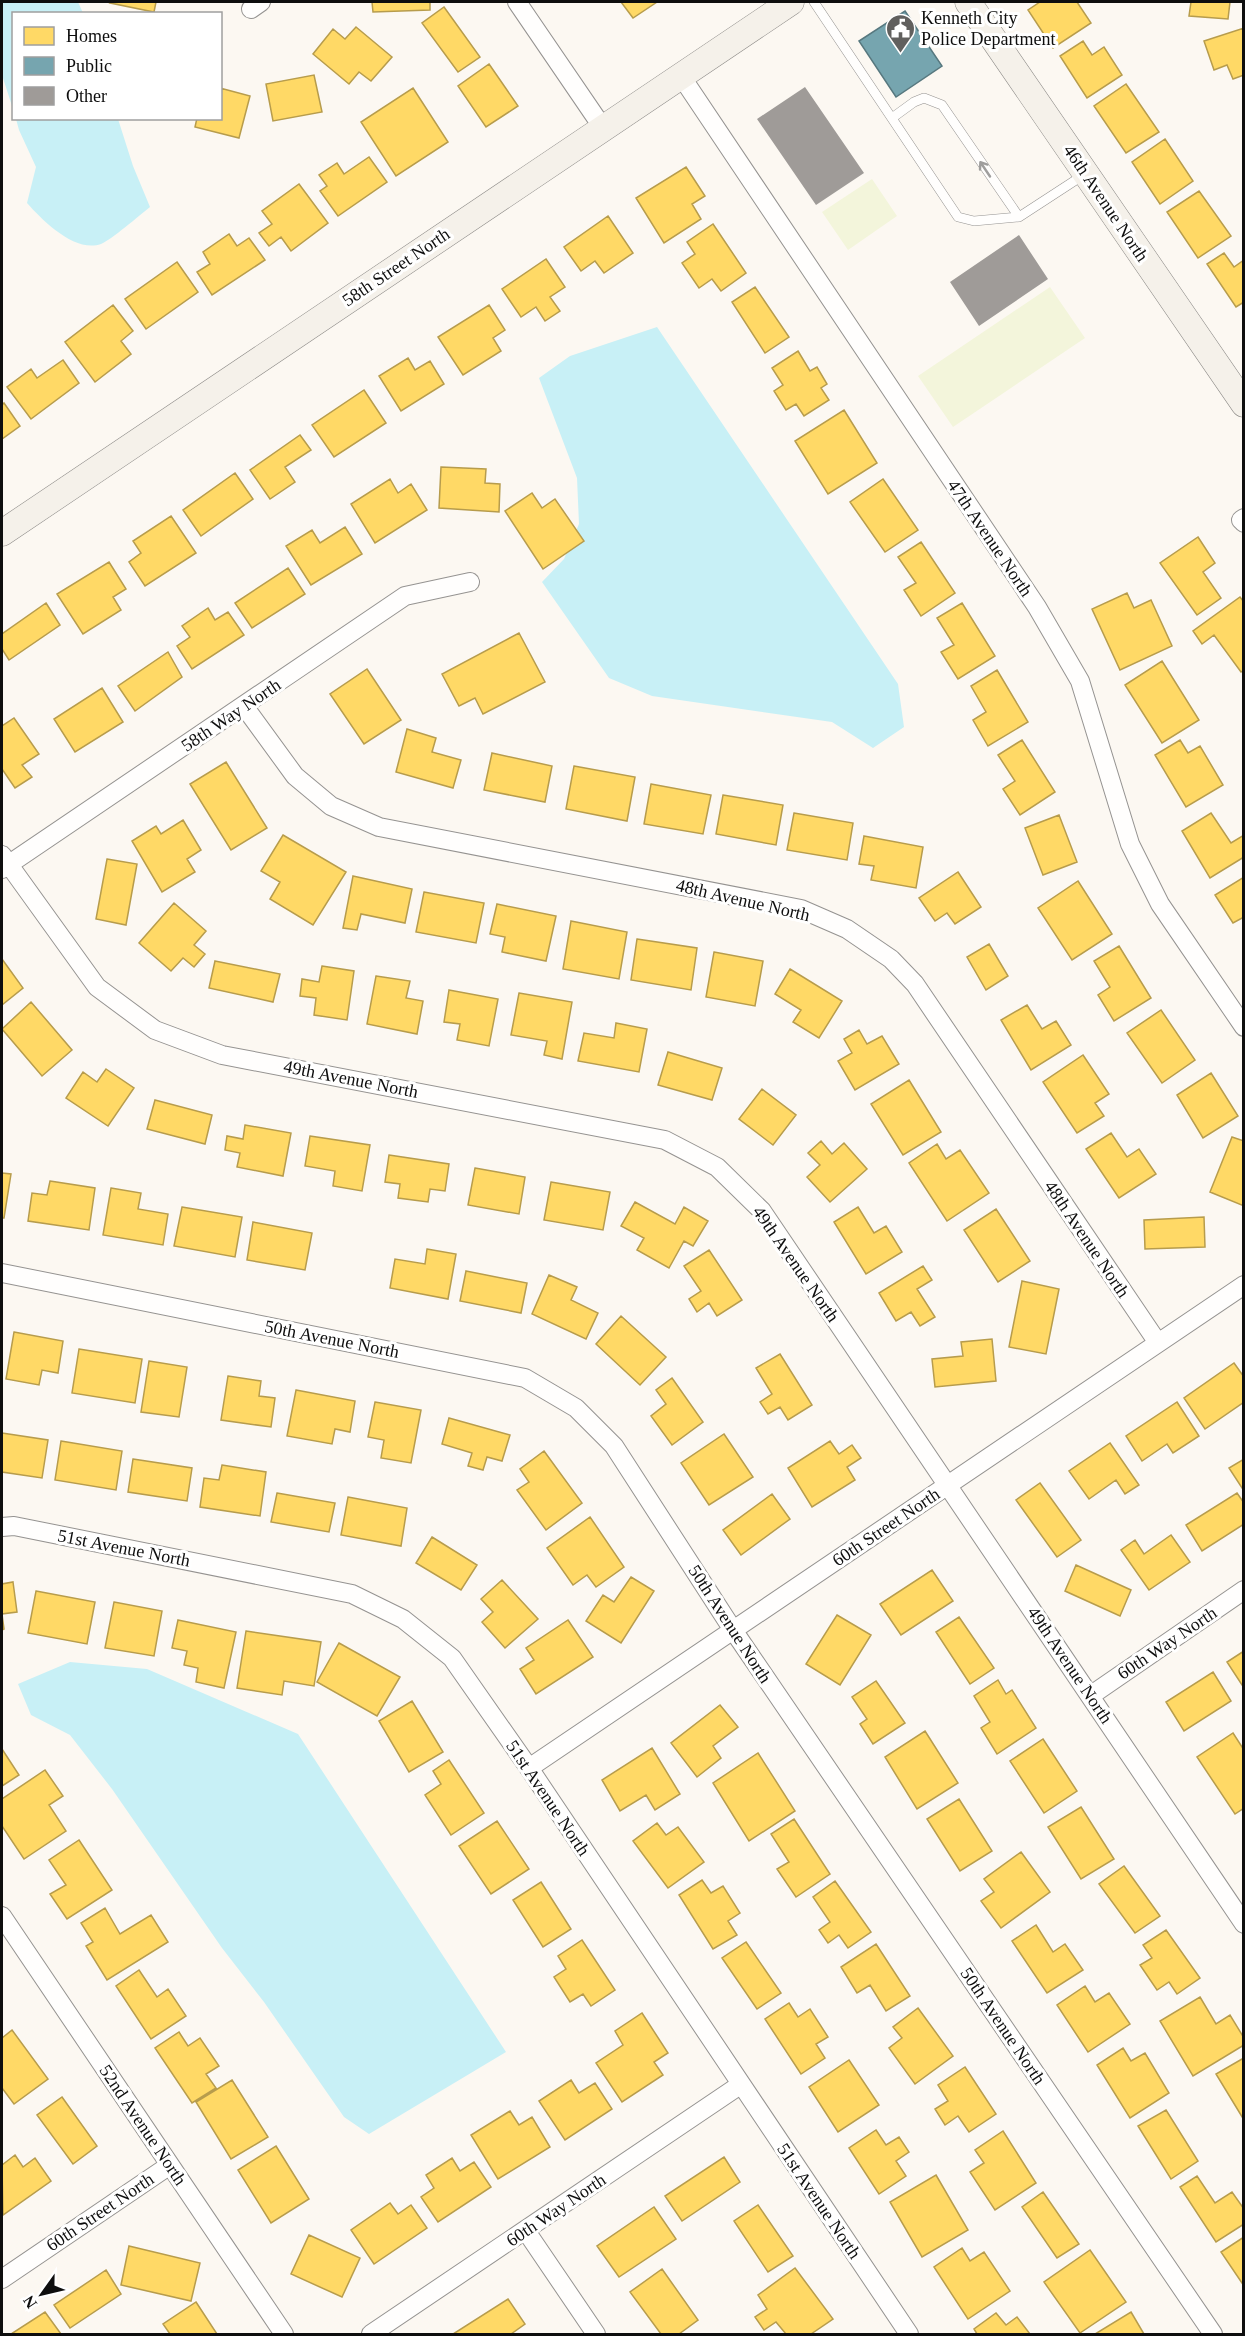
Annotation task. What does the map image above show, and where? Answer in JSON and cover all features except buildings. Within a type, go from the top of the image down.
[{"type":"street","points":[[517,2],[603,128]]},
{"type":"street","name":"58th Street North","points":[[2,533],[791,2]]},
{"type":"street","name":"46th Avenue North","points":[[968,2],[1244,405]]},
{"type":"street","name":"47th Avenue North","points":[[681,76],[1037,607],[1080,681],[1130,844],[1160,904],[1244,1027]]},
{"type":"street","points":[[1244,518],[1241,520],[1244,523]]},
{"type":"street","name":"58th Way North","points":[[4,863],[244,706],[405,596],[470,582]]},
{"type":"street","name":"48th Avenue North","points":[[244,706],[295,776],[331,806],[379,827],[801,909],[847,929],[891,959],[915,984],[1158,1343]]},
{"type":"street","name":"49th Avenue North","points":[[4,863],[97,987],[155,1030],[222,1054],[666,1140],[717,1167],[762,1211],[1244,1924]]},
{"type":"street","name":"50th Avenue North","points":[[2,1274],[525,1378],[576,1408],[614,1446],[733,1630],[1213,2334]]},
{"type":"street","name":"60th Street North","points":[[529,1768],[1244,1285]]},
{"type":"street","name":"51st Avenue North","points":[[2,1527],[14,1526],[352,1594],[403,1618],[452,1658],[529,1768],[909,2334]]},
{"type":"street","name":"60th Way North","points":[[1090,1696],[1244,1590]]},
{"type":"street","name":"52nd Avenue North","points":[[2,1916],[284,2334]]},
{"type":"street","name":"60th Way North","points":[[371,2334],[740,2085]]},
{"type":"street","name":"60th Street North","points":[[2,2279],[170,2165]]},
{"type":"street","points":[[526,2231],[596,2334]]},
{"type":"lane","points":[[814,2],[958,217],[974,221],[1019,217],[1085,174]]},
{"type":"lane","points":[[892,118],[914,102],[924,98],[942,105],[1019,217]]},
{"type":"green space","points":[[872,179],[897,216],[848,250],[822,212]]},
{"type":"green space","points":[[1050,287],[1085,338],[953,427],[918,376]]},
{"type":"water","points":[[2,2],[78,2],[83,12],[12,12],[12,106],[2,75]]},
{"type":"water","points":[[16,120],[118,120],[133,166],[150,207],[106,242],[91,246],[70,240],[60,234],[27,203],[36,167]]},
{"type":"water","points":[[657,327],[898,684],[904,727],[873,748],[832,722],[652,696],[609,678],[542,582],[564,559],[579,524],[577,478],[539,378],[570,356]]},
{"type":"water","points":[[70,1662],[147,1669],[298,1734],[506,2052],[369,2134],[344,2117],[264,2002],[222,1948],[112,1789],[70,1735],[31,1715],[18,1684]]},
{"type":"place","name":"Kenneth City Police Department","points":[[900,54]]}]
